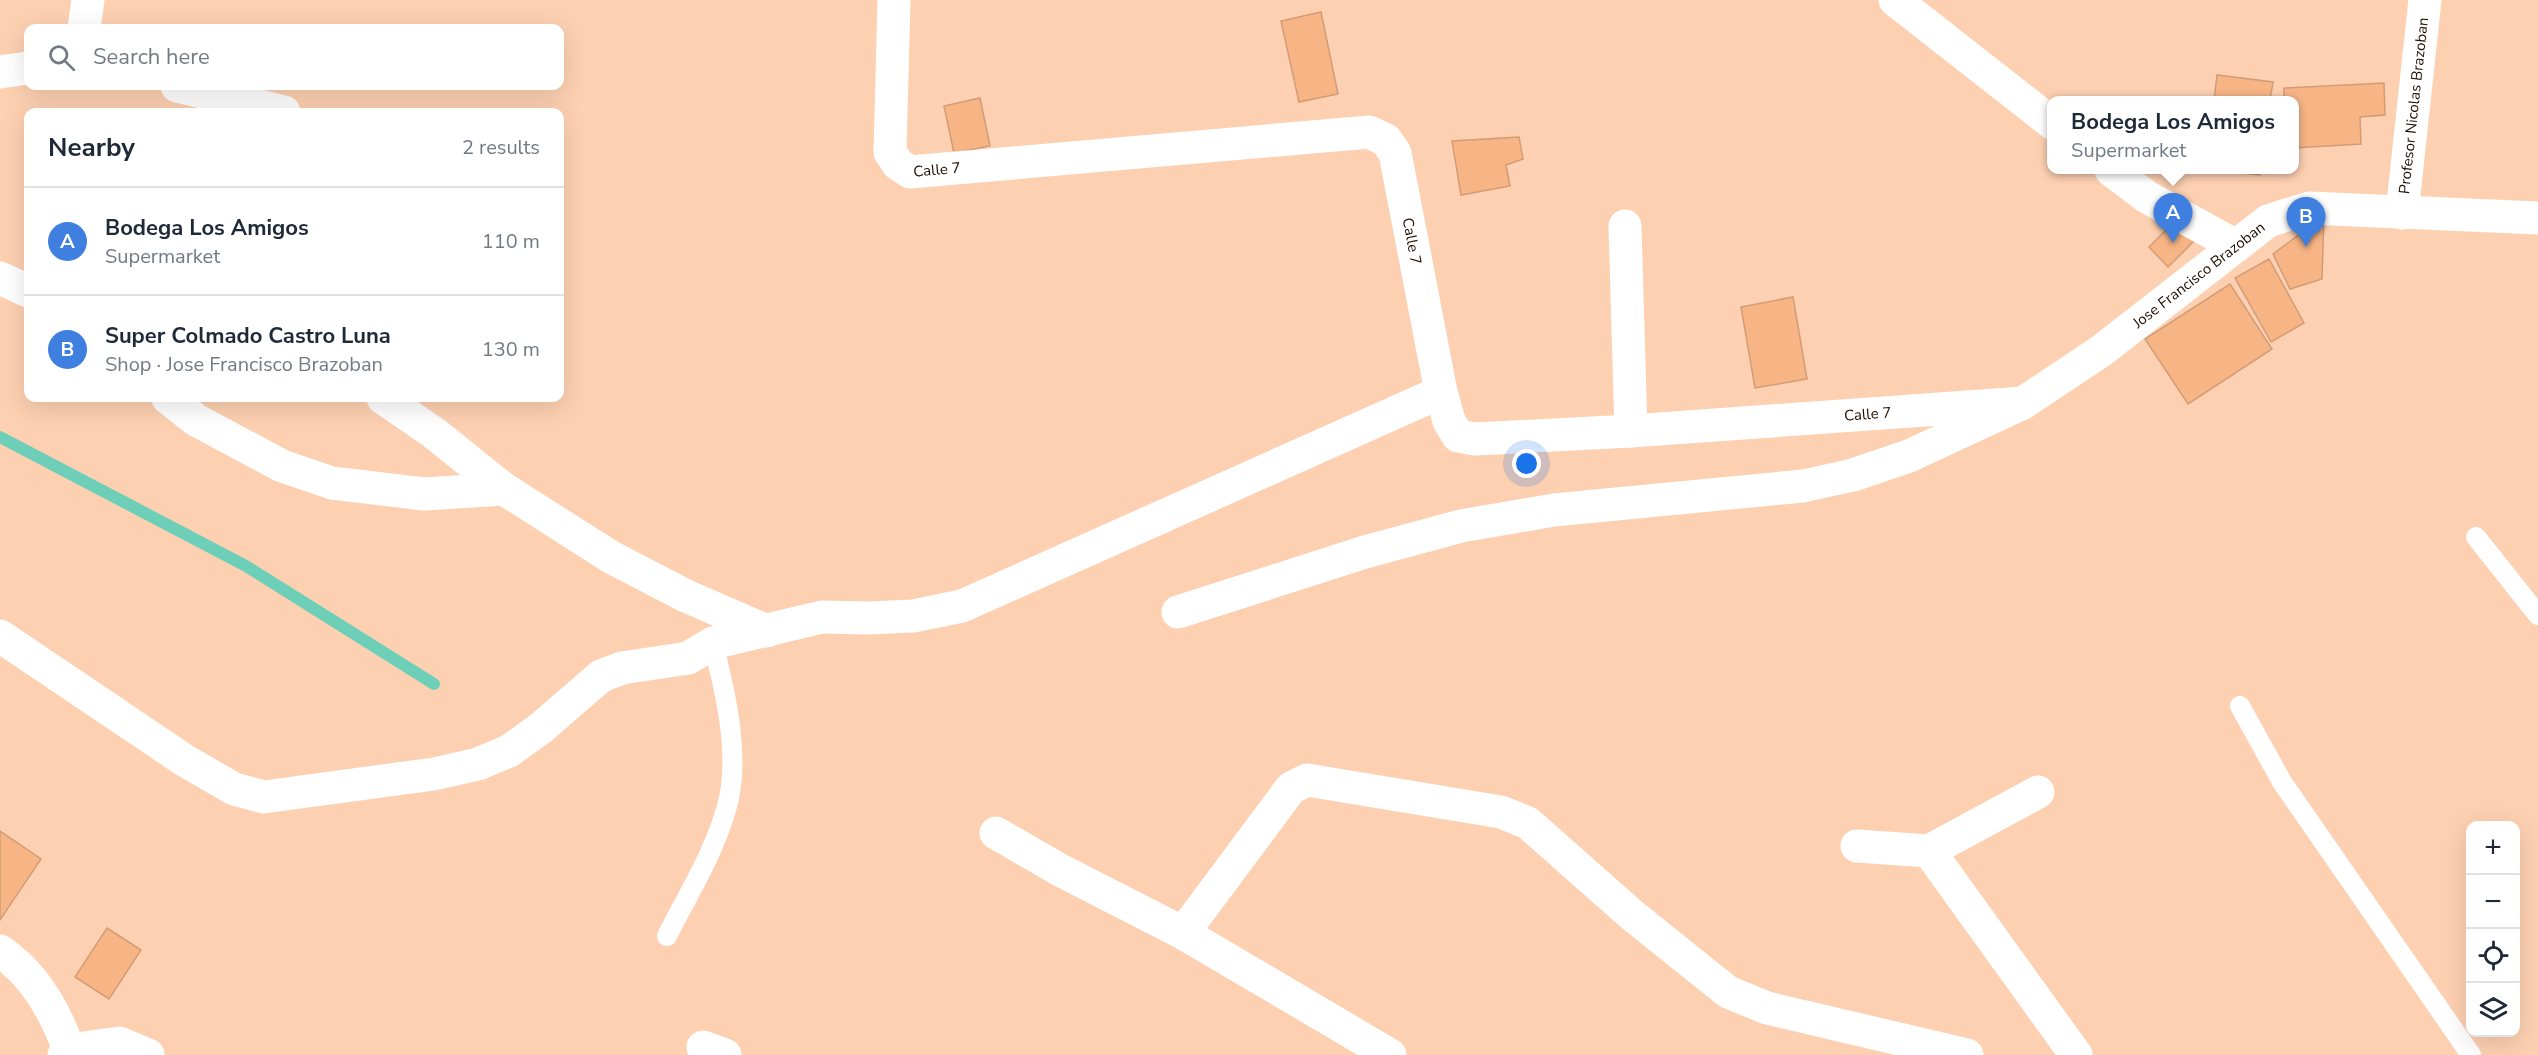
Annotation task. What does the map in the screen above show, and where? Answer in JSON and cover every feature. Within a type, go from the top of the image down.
[{"type":"street","points":[[85,24],[88,0]]},
{"type":"street","name":"Calle 7","points":[[894,0],[890,152],[898,164],[910,172],[1369,132],[1386,140],[1395,153],[1441,392],[1449,421],[1458,436],[1475,439],[1631,431],[2023,403]]},
{"type":"street","points":[[1895,0],[2047,119]]},
{"type":"street","name":"Profesor Nicolas Brazoban","points":[[2402,213],[2425,0]]},
{"type":"street","points":[[0,72],[24,69]]},
{"type":"street","points":[[193,90],[268,108]]},
{"type":"street","points":[[2117,174],[2147,197],[2236,246]]},
{"type":"street","name":"Jose Francisco Brazoban","points":[[1178,612],[1365,552],[1461,526],[1554,510],[1803,486],[1853,475],[1909,456],[2023,403],[2101,351],[2268,221],[2309,208],[2509,219],[2538,218]]},
{"type":"street","points":[[1625,226],[1631,431]]},
{"type":"street","points":[[0,278],[24,289]]},
{"type":"street","points":[[0,636],[184,760],[234,789],[264,797],[434,774],[478,764],[509,751],[541,728],[601,676],[622,668],[688,658],[713,644],[822,617],[913,616],[963,606],[1441,392]]},
{"type":"street","points":[[173,402],[196,420],[282,466],[332,483],[424,494],[504,489]]},
{"type":"street","points":[[389,402],[434,433],[504,489],[610,557],[686,596],[767,631]]},
{"type":"street","points":[[1184,933],[1291,788],[1307,780],[1501,812],[1528,823],[1632,915],[1728,992],[1767,1008],[1967,1055]]},
{"type":"street","points":[[1857,846],[1929,851],[2038,792]]},
{"type":"street","points":[[996,833],[1060,870],[1184,933],[1390,1055]]},
{"type":"street","points":[[1929,851],[2076,1055]]},
{"type":"street","points":[[0,951],[36,987],[59,1020],[67,1053],[119,1044],[148,1055]]},
{"type":"lane","points":[[2476,537],[2538,615]]},
{"type":"lane","points":[[668,936],[714,844],[729,797],[732,737],[723,683],[713,644]]},
{"type":"lane","points":[[2240,706],[2282,782],[2471,1055]]},
{"type":"building","points":[[1321,12],[1338,94],[1299,102],[1281,21]]},
{"type":"building","points":[[2217,75],[2273,82],[2271,96],[2214,96]]},
{"type":"building","points":[[2384,83],[2385,115],[2360,117],[2361,144],[2299,148],[2299,96],[2284,96],[2284,88]]},
{"type":"building","points":[[980,98],[990,146],[954,153],[944,106]]},
{"type":"building","points":[[1519,137],[1523,159],[1506,165],[1510,186],[1461,195],[1452,141]]},
{"type":"building","points":[[2324,216],[2322,279],[2290,289],[2273,254]]},
{"type":"building","points":[[2177,219],[2197,238],[2168,267],[2149,247]]},
{"type":"building","points":[[2269,259],[2304,323],[2271,342],[2235,278]]},
{"type":"building","points":[[2230,284],[2272,349],[2188,404],[2145,339]]},
{"type":"building","points":[[1793,297],[1807,379],[1755,388],[1741,307]]},
{"type":"building","points":[[0,831],[41,859],[0,920]]},
{"type":"building","points":[[107,928],[141,950],[109,999],[75,977]]},
{"type":"waterway","points":[[0,437],[246,566],[434,684]]},
{"type":"place","name":"Bodega Los Amigos","points":[[2173,243]]},
{"type":"place","name":"Super Colmado Castro Luna","points":[[2306,247]]}]
